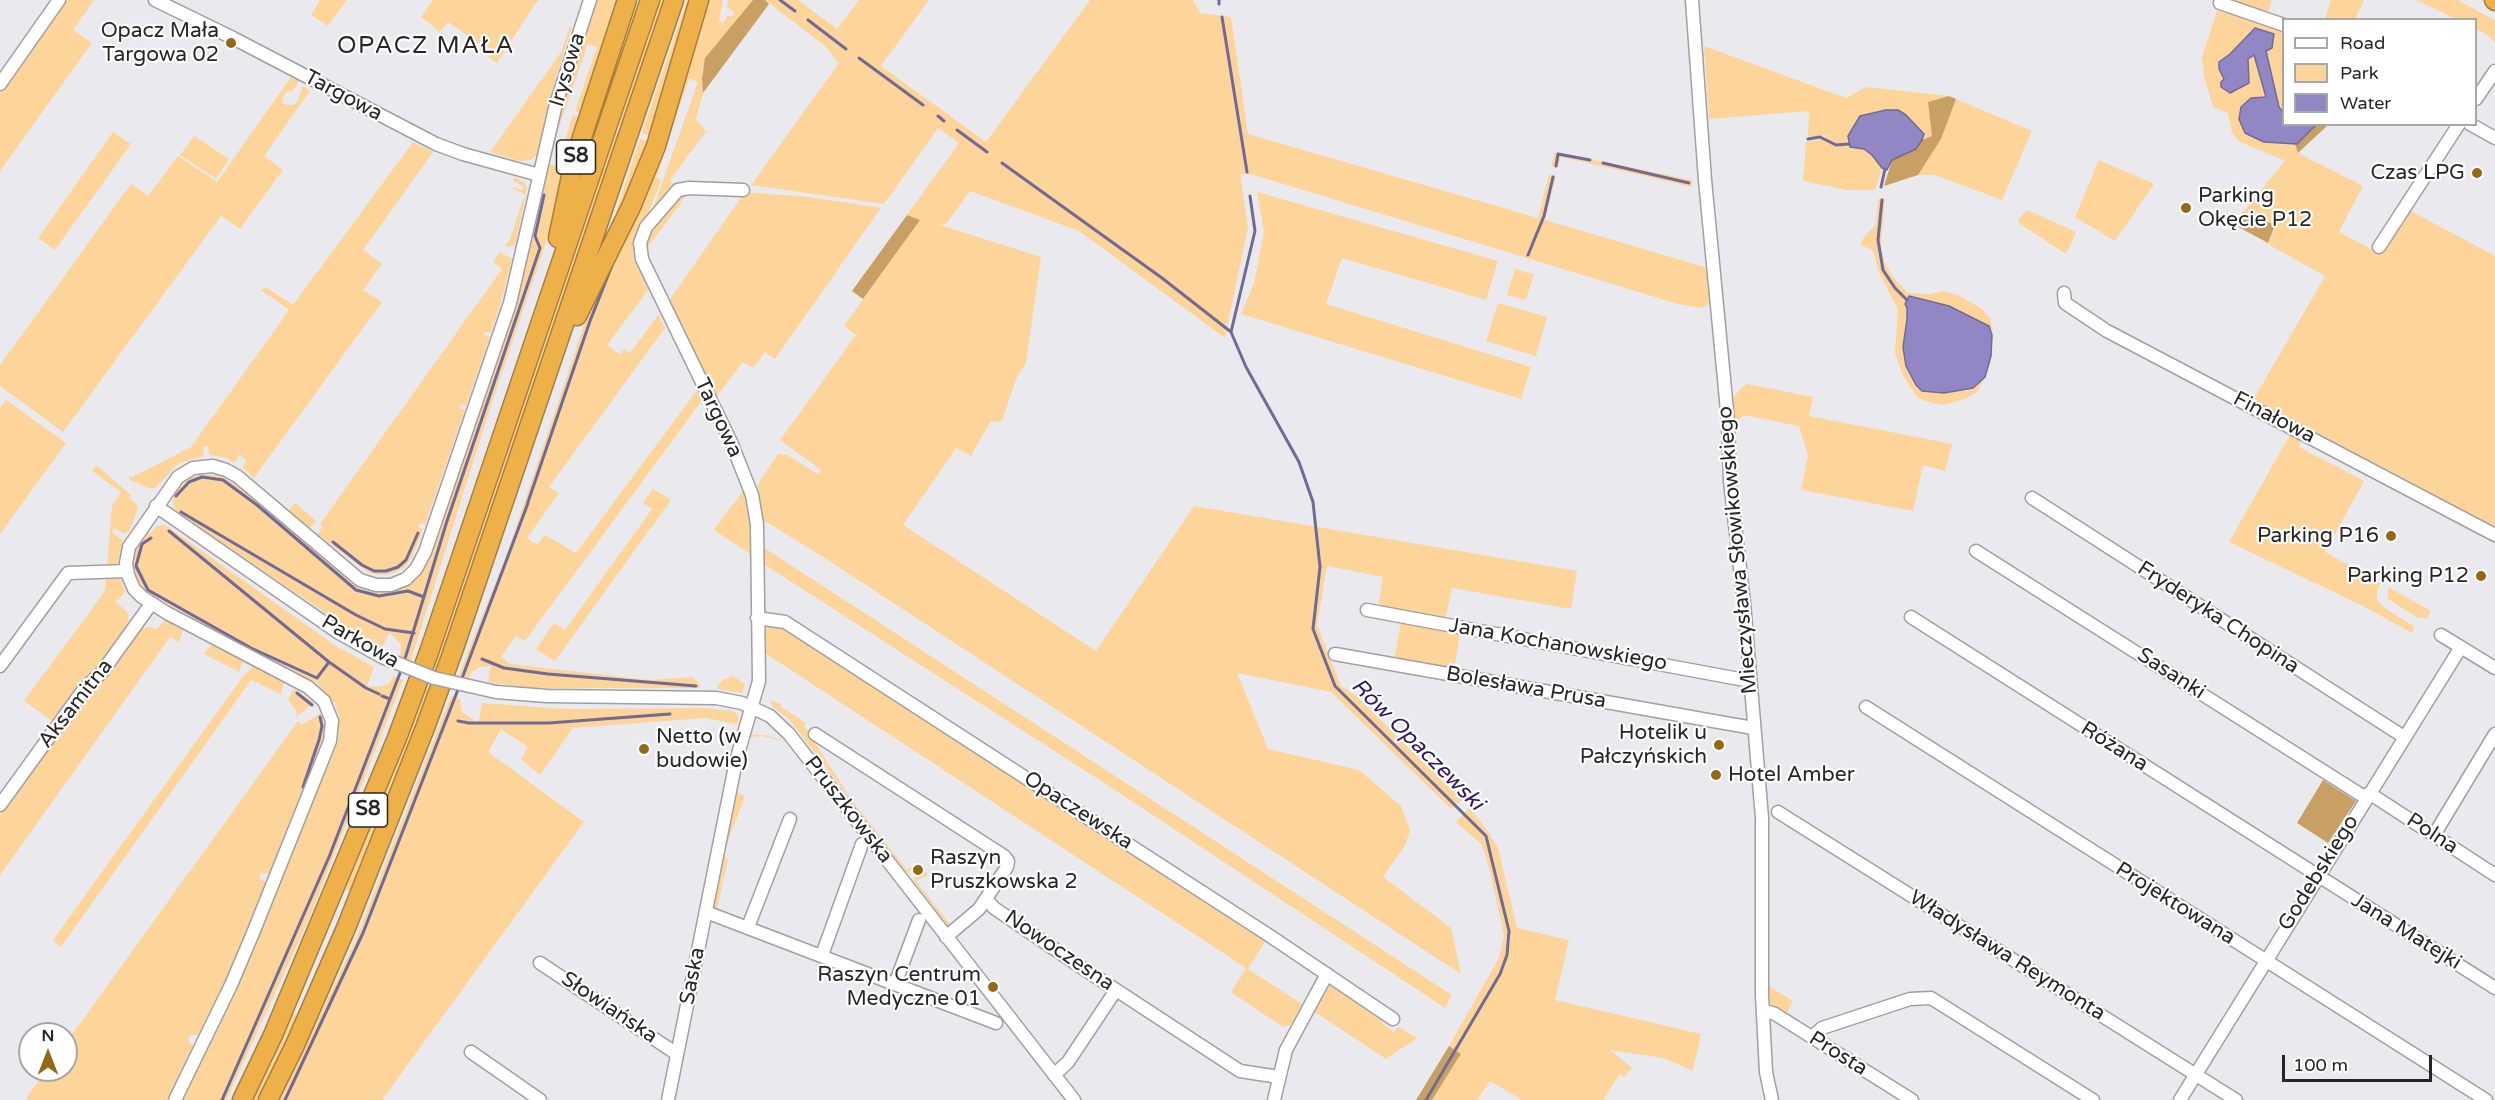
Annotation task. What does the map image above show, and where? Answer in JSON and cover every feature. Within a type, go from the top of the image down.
[{"type":"highway","name":"S8","points":[[242,1100],[283,1014],[397,738],[433,641],[541,319],[574,162],[627,0]]},
{"type":"highway","points":[[541,319],[650,0]]},
{"type":"highway","points":[[548,374],[674,0]]},
{"type":"highway","name":"S8","points":[[268,1100],[295,1045],[346,928],[425,728],[548,374],[631,207],[653,154],[699,0]]},
{"type":"street","points":[[0,84],[59,0]]},
{"type":"street","name":"Targowa","points":[[154,0],[233,38],[436,144],[539,175]]},
{"type":"street","name":"Irysowa","points":[[127,571],[130,544],[156,506],[174,482],[185,472],[204,466],[222,468],[237,476],[360,580],[371,584],[386,585],[401,581],[419,565],[507,311],[561,86],[590,0]]},
{"type":"street","name":"Mieczysława Słowikowskiego","points":[[1692,0],[1706,191],[1728,421],[1730,481],[1762,818],[1763,1010],[1766,1072],[1772,1100]]},
{"type":"street","points":[[2220,3],[2282,25]]},
{"type":"street","points":[[2477,96],[2495,71]]},
{"type":"street","points":[[2379,247],[2458,126]]},
{"type":"street","points":[[2474,126],[2495,138]]},
{"type":"street","name":"Targowa","points":[[743,190],[681,189],[672,195],[642,235],[639,246],[641,256],[719,415],[747,483],[756,520],[757,618]]},
{"type":"street","name":"Finałowa","points":[[2064,293],[2065,303],[2107,331],[2495,535]]},
{"type":"street","name":"Fryderyka Chopina","points":[[2032,498],[2404,737]]},
{"type":"street","name":"Parkowa","points":[[156,506],[339,633],[382,657],[440,680],[496,693],[525,696],[594,697]]},
{"type":"street","name":"Sasanki","points":[[1976,551],[2367,796]]},
{"type":"street","points":[[0,666],[68,573],[127,571],[134,589],[151,604],[308,687],[324,701],[332,721],[330,741],[250,941],[175,1100]]},
{"type":"street","name":"Aksamitna","points":[[0,805],[84,689],[102,672],[151,604]]},
{"type":"street","name":"Jana Kochanowskiego","points":[[1367,610],[1750,681]]},
{"type":"street","name":"Różana","points":[[1911,617],[2317,877]]},
{"type":"street","points":[[753,707],[759,681],[757,618]]},
{"type":"street","name":"Opaczewska","points":[[757,618],[785,622],[1393,1019]]},
{"type":"street","points":[[2441,635],[2495,668]]},
{"type":"street","name":"Godebskiego","points":[[2180,1100],[2461,647]]},
{"type":"street","name":"Bolesława Prusa","points":[[1335,654],[1753,728]]},
{"type":"street","name":"Pruszkowska","points":[[594,697],[716,698],[736,701],[770,716],[789,734],[1074,1100]]},
{"type":"street","name":"Saska","points":[[668,1100],[736,761],[753,707]]},
{"type":"street","name":"Projektowana","points":[[1866,707],[2486,1100]]},
{"type":"street","name":"Nowoczesna","points":[[815,734],[1006,859],[1007,867],[986,899],[994,908],[1240,1071],[1279,1077]]},
{"type":"street","points":[[2434,835],[2495,735]]},
{"type":"street","name":"Polna","points":[[2367,796],[2434,835],[2495,875]]},
{"type":"street","name":"Władysława Reymonta","points":[[1778,812],[2236,1100]]},
{"type":"street","points":[[748,927],[790,819]]},
{"type":"street","points":[[822,956],[862,844]]},
{"type":"street","name":"Jana Matejki","points":[[2317,877],[2495,988]]},
{"type":"street","points":[[946,936],[974,914],[986,899]]},
{"type":"street","points":[[706,912],[996,1023]]},
{"type":"street","points":[[895,984],[919,920]]},
{"type":"street","name":"Słowiańska","points":[[540,963],[677,1054]]},
{"type":"street","points":[[1274,1100],[1286,1050],[1327,974]]},
{"type":"street","points":[[1054,1075],[1068,1062],[1116,990]]},
{"type":"street","points":[[1812,1037],[1822,1028],[1910,999],[1932,998],[2093,1100]]},
{"type":"street","name":"Prosta","points":[[1763,1010],[1775,1014],[1912,1100]]},
{"type":"street","points":[[471,1052],[540,1100]]},
{"type":"green space","points":[[67,0],[94,0],[73,30],[92,43],[0,171],[0,93]]},
{"type":"green space","points":[[320,0],[347,0],[328,26],[311,15]]},
{"type":"green space","points":[[433,0],[539,0],[497,63],[479,50],[482,46],[448,22],[440,32],[421,17]]},
{"type":"green space","points":[[595,0],[619,0],[583,113],[575,111],[597,47],[588,44],[553,151],[550,151],[557,119]]},
{"type":"green space","points":[[659,0],[665,0],[622,127],[617,125]]},
{"type":"green space","points":[[687,0],[693,0],[652,137],[642,133]]},
{"type":"green space","points":[[709,0],[723,0],[719,21],[723,23],[727,16],[733,16],[734,12],[727,7],[728,0],[753,0],[702,69],[703,93],[696,119],[706,131],[671,179],[671,183],[681,185],[651,214],[698,82],[689,79],[667,142],[661,141]]},
{"type":"green space","points":[[765,0],[798,0],[837,29],[859,0],[929,0],[881,66],[986,142],[1090,0],[1193,0],[1200,13],[1231,17],[1248,134],[1538,218],[1549,174],[1556,176],[1545,220],[1708,268],[1711,298],[1709,304],[1701,308],[1678,304],[1254,175],[1240,174],[1248,227],[1225,338],[1079,231],[970,191],[947,223],[940,225],[1041,257],[1026,363],[1016,379],[1002,421],[990,422],[971,456],[956,448],[903,525],[1096,651],[1194,506],[1577,571],[1571,609],[1452,588],[1445,621],[1378,608],[1383,577],[1327,566],[1317,625],[1341,686],[1355,695],[1462,800],[1451,809],[1331,692],[1237,673],[1268,749],[1359,770],[1401,806],[1410,830],[1406,844],[1383,877],[1451,928],[1461,974],[763,520],[756,490],[778,454],[787,455],[818,474],[821,470],[780,440],[856,335],[844,326],[920,220],[907,215],[959,143],[938,128],[884,204],[751,185],[839,63],[824,45]]},
{"type":"green space","points":[[2229,0],[2271,0],[2271,2],[2268,12]]},
{"type":"green space","points":[[2331,0],[2364,0],[2355,18],[2325,18]]},
{"type":"green space","points":[[2416,0],[2457,0],[2495,20],[2495,43],[2488,35],[2477,30],[2477,18],[2454,18]]},
{"type":"green space","points":[[2217,11],[2282,28],[2282,111],[2279,107],[2266,50],[2274,34],[2251,30],[2230,54],[2220,60],[2219,69],[2224,80],[2221,86],[2254,54],[2266,97],[2244,103],[2239,110],[2264,142],[2295,144],[2298,153],[2363,186],[2339,232],[2379,253],[2409,210],[2495,256],[2495,529],[2252,402],[2325,276],[2271,246],[2268,243],[2274,230],[2268,221],[2243,212],[2285,161],[2240,142],[2232,133],[2228,113],[2213,107],[2204,76],[2202,57]]},
{"type":"green space","points":[[570,26],[572,27],[555,81],[537,154],[531,160],[520,161],[490,152],[561,52]]},
{"type":"green space","points":[[1704,46],[1846,98],[1866,87],[1949,96],[1935,101],[1932,136],[1922,140],[1924,134],[1848,141],[1850,147],[1864,148],[1872,154],[1882,168],[1875,190],[1847,190],[1803,181],[1806,142],[1819,140],[1829,135],[1808,137],[1809,111],[1709,119]]},
{"type":"green space","points":[[291,77],[299,81],[293,91],[286,92],[283,97],[282,102],[286,105],[293,105],[297,102],[303,86],[310,91],[264,156],[283,170],[240,229],[221,216],[63,432],[0,386],[0,365],[131,184],[148,196],[178,156],[217,182]]},
{"type":"green space","points":[[1956,99],[2032,131],[2002,200],[1935,175],[1918,175],[1941,139]]},
{"type":"green space","points":[[573,115],[581,118],[563,170],[549,234],[492,402],[410,663],[400,658],[401,645],[391,634],[389,633],[383,647],[364,639],[178,513],[173,504],[174,493],[187,480],[198,475],[221,475],[250,495],[354,585],[370,591],[390,592],[415,580],[429,562],[483,398],[544,186],[549,157],[551,157],[549,164],[560,167],[561,161],[555,158],[559,158]]},
{"type":"green space","points":[[615,131],[620,133],[436,672],[431,670]]},
{"type":"green space","points":[[113,132],[131,144],[55,250],[38,238]]},
{"type":"green space","points":[[194,136],[229,159],[216,179],[180,155]]},
{"type":"green space","points":[[640,139],[650,142],[617,215],[616,212]]},
{"type":"green space","points":[[413,142],[433,152],[363,250],[382,264],[363,290],[382,302],[254,478],[243,468],[246,460],[239,455],[235,463],[223,457],[209,455],[208,446],[203,447],[204,456],[179,463],[155,488],[148,488],[130,480],[129,475],[132,477],[191,447],[289,310],[261,290],[266,287],[293,305]]},
{"type":"green space","points":[[662,146],[666,148],[656,178],[661,180],[647,217],[636,233],[633,243],[634,259],[649,289],[607,345],[619,354],[625,349],[630,353],[658,315],[665,328],[549,487],[559,493],[527,538],[537,545],[545,535],[576,553],[698,389],[703,399],[525,641],[516,636],[501,657],[510,664],[649,680],[693,677],[699,683],[700,688],[528,688],[488,682],[491,666],[480,667],[472,672],[467,680],[458,677],[508,551],[590,307]]},
{"type":"green space","points":[[1555,152],[1692,180],[1692,187],[1561,157],[1558,167],[1551,166]]},
{"type":"green space","points":[[2099,160],[2154,184],[2115,241],[2075,217]]},
{"type":"green space","points":[[514,177],[524,182],[527,189],[515,245],[509,247],[505,246],[510,239],[525,194],[513,189],[513,187],[522,190],[523,186],[513,181]]},
{"type":"green space","points":[[689,190],[644,252],[644,237],[673,198]]},
{"type":"green space","points":[[745,192],[810,197],[881,208],[775,359],[765,352],[753,368],[743,362],[715,398],[668,302]]},
{"type":"green space","points":[[1257,192],[1498,261],[1486,300],[1342,258],[1326,304],[1531,367],[1521,399],[1241,314],[1254,283],[1264,231]]},
{"type":"green space","points":[[1885,198],[1881,246],[1884,261],[1892,276],[1908,293],[1931,294],[1942,291],[1958,295],[1982,309],[1990,319],[1993,330],[1981,321],[1949,306],[1909,296],[1903,347],[1922,391],[1965,391],[1973,388],[1985,377],[1977,392],[1965,399],[1942,405],[1918,398],[1903,376],[1895,353],[1898,310],[1879,272],[1873,250],[1860,245],[1876,224],[1878,199]]},
{"type":"green space","points":[[2027,210],[2076,232],[2066,254],[2020,224],[2018,220]]},
{"type":"green space","points":[[500,252],[512,259],[500,306],[491,333],[485,332],[484,335],[490,337],[466,406],[461,404],[460,408],[465,410],[425,525],[421,523],[418,527],[423,529],[413,555],[405,567],[394,573],[380,575],[369,573],[317,534],[323,527],[320,524],[502,269],[493,262]]},
{"type":"green space","points":[[1515,269],[1534,274],[1526,300],[1507,295]]},
{"type":"green space","points":[[1498,303],[1547,317],[1536,356],[1486,341]]},
{"type":"green space","points":[[1747,384],[1813,397],[1809,416],[1952,444],[1945,471],[1923,465],[1913,511],[1801,490],[1808,456],[1799,426],[1744,415],[1735,422],[1733,400],[1737,392]]},
{"type":"green space","points":[[6,400],[66,443],[0,534],[0,408]]},
{"type":"green space","points":[[2291,433],[2302,438],[2299,447],[2364,481],[2325,552],[2381,583],[2377,590],[2377,599],[2383,607],[2415,627],[2412,633],[2363,606],[2229,542]]},
{"type":"green space","points":[[96,465],[131,495],[129,498],[138,509],[129,532],[123,533],[114,528],[112,532],[123,541],[117,566],[107,568],[112,506],[121,492],[92,471]]},
{"type":"green space","points":[[653,489],[671,500],[555,661],[536,649],[554,623],[565,630],[652,509],[643,503]]},
{"type":"green space","points":[[743,491],[751,513],[750,554],[714,530]]},
{"type":"green space","points":[[295,503],[316,521],[310,528],[289,510]]},
{"type":"green space","points":[[165,525],[336,646],[374,667],[367,686],[380,687],[389,683],[394,676],[403,680],[308,921],[226,1100],[182,1100],[239,981],[338,742],[339,716],[335,704],[318,684],[199,622],[143,589],[135,575],[133,564],[137,547],[147,532],[150,534],[157,526]]},
{"type":"green space","points":[[763,547],[1452,995],[1445,1008],[1115,790],[762,563]]},
{"type":"green space","points":[[106,576],[121,579],[125,592],[116,602],[128,613],[129,624],[90,678],[82,679],[52,721],[24,701],[105,591]]},
{"type":"green space","points":[[2388,587],[2431,611],[2427,618],[2418,618],[2388,599]]},
{"type":"green space","points":[[166,620],[183,629],[179,642],[170,637],[0,875],[0,814],[89,691],[140,629],[151,627],[156,629]]},
{"type":"green space","points":[[1401,622],[1460,632],[1454,670],[1394,659]]},
{"type":"green space","points":[[774,623],[1261,939],[1267,939],[1248,969],[1302,1004],[1291,1025],[1283,1027],[1231,992],[1246,968],[762,653],[763,626]]},
{"type":"green space","points":[[213,644],[243,660],[239,672],[204,654]]},
{"type":"green space","points":[[254,666],[284,683],[281,694],[251,680],[61,947],[53,940],[244,675]]},
{"type":"green space","points":[[733,676],[745,684],[742,693],[718,689],[717,687],[723,680]]},
{"type":"green space","points":[[424,688],[429,690],[351,892],[345,889]]},
{"type":"green space","points":[[294,689],[314,703],[296,717],[297,712],[288,699]]},
{"type":"green space","points":[[451,696],[460,699],[462,712],[477,722],[482,703],[563,709],[705,708],[732,711],[737,714],[738,720],[737,724],[705,718],[573,728],[540,775],[521,759],[528,747],[501,729],[488,752],[584,822],[382,1100],[280,1100],[356,939]]},
{"type":"green space","points":[[770,700],[781,704],[781,707],[806,723],[804,726],[852,800],[907,870],[918,862],[928,875],[916,881],[952,927],[949,928],[913,880],[924,872],[918,864],[907,873],[789,719],[773,707]]},
{"type":"green space","points":[[320,714],[323,716],[322,742],[298,808],[270,874],[261,873],[259,878],[266,882],[266,885],[242,944],[200,1035],[190,1035],[188,1040],[194,1048],[168,1100],[25,1100],[38,1082],[78,1082],[78,1026],[298,721],[301,725]]},
{"type":"green space","points":[[747,735],[764,735],[785,741],[761,736],[749,739],[737,792],[745,796],[723,855],[728,859],[717,909],[710,907]]},
{"type":"green space","points":[[1469,808],[1485,827],[1498,848],[1517,928],[1569,940],[1555,1000],[1701,1034],[1693,1071],[1663,1058],[1610,1050],[1632,1068],[1624,1077],[1620,1074],[1603,1100],[1522,1100],[1490,1081],[1477,1100],[1432,1100],[1460,1054],[1449,1046],[1499,958],[1504,936],[1482,845],[1456,822]]},
{"type":"green space","points":[[1331,985],[1339,987],[1381,1014],[1383,1024],[1394,1032],[1398,1027],[1417,1038],[1386,1059],[1313,1011],[1323,993]]},
{"type":"green space","points":[[1767,985],[1793,1001],[1787,1013],[1792,1016],[1790,1020],[1770,1004]]},
{"type":"green space","points":[[291,1013],[297,1016],[257,1100],[251,1100]]},
{"type":"shaded area","points":[[753,0],[765,0],[769,4],[703,93],[702,78],[705,58]]},
{"type":"shaded area","points":[[1949,96],[1956,99],[1941,139],[1918,175],[1884,186],[1892,160],[1916,149],[1922,140],[1932,136],[1928,102]]},
{"type":"shaded area","points":[[2315,126],[2327,126],[2298,153],[2295,144]]},
{"type":"shaded area","points":[[2243,212],[2275,225],[2268,243],[2233,224]]},
{"type":"shaded area","points":[[907,215],[920,220],[863,299],[852,291]]},
{"type":"shaded area","points":[[2323,780],[2356,801],[2328,843],[2297,823]]},
{"type":"shaded area","points":[[1449,1046],[1461,1054],[1432,1100],[1416,1100]]},
{"type":"water","points":[[2255,28],[2274,34],[2272,48],[2266,51],[2279,107],[2282,111],[2282,126],[2315,126],[2297,144],[2264,142],[2245,133],[2239,119],[2241,107],[2251,98],[2266,97],[2254,55],[2248,59],[2249,83],[2230,93],[2221,87],[2224,79],[2219,69],[2219,62]]},
{"type":"water","points":[[1886,110],[1898,110],[1906,115],[1924,134],[1916,149],[1892,160],[1887,170],[1882,168],[1864,149],[1850,147],[1848,136],[1860,116]]},
{"type":"water","points":[[1909,296],[1949,306],[1989,326],[1992,335],[1991,356],[1985,377],[1973,388],[1944,393],[1922,391],[1916,385],[1906,366],[1903,347],[1907,319],[1905,304]]},
{"type":"waterway","points":[[780,0],[795,11]]},
{"type":"waterway","name":"Rów Opaczewski","points":[[1222,17],[1247,172]]},
{"type":"waterway","points":[[808,20],[846,49]]},
{"type":"waterway","points":[[859,58],[923,105]]},
{"type":"waterway","points":[[938,116],[944,121]]},
{"type":"waterway","points":[[957,130],[987,152]]},
{"type":"waterway","points":[[1808,139],[1820,137],[1836,145],[1849,144]]},
{"type":"waterway","points":[[1556,166],[1558,154],[1590,160]]},
{"type":"waterway","points":[[1002,163],[1162,278],[1231,332]]},
{"type":"waterway","points":[[1603,163],[1689,183]]},
{"type":"waterway","points":[[1881,187],[1885,169]]},
{"type":"waterway","points":[[1528,255],[1544,216],[1553,177]]},
{"type":"waterway","points":[[404,662],[447,521],[540,248],[535,236],[544,195]]},
{"type":"waterway","name":"Rów Opaczewski","points":[[1250,196],[1255,231],[1231,332],[1246,367],[1299,462],[1313,502],[1320,567],[1313,629],[1335,686],[1486,836],[1509,931],[1507,955],[1500,974],[1426,1100]]},
{"type":"waterway","points":[[1882,200],[1878,240],[1883,270],[1895,288],[1907,300]]},
{"type":"waterway","points":[[528,502],[590,321],[611,268]]},
{"type":"waterway","points":[[176,496],[189,482],[202,477],[223,480],[257,505],[356,590],[379,596],[408,591],[424,597]]},
{"type":"waterway","points":[[461,681],[528,503]]},
{"type":"waterway","points":[[181,512],[356,615],[385,629],[414,633]]},
{"type":"waterway","points":[[169,531],[329,662],[366,688],[379,694]]},
{"type":"waterway","points":[[333,542],[362,565],[374,571],[386,571],[398,567],[406,560],[418,533]]},
{"type":"waterway","points":[[151,538],[142,544],[136,566],[148,590],[251,648],[317,678],[329,662]]},
{"type":"waterway","points":[[482,659],[504,668],[548,674],[696,686]]},
{"type":"waterway","points":[[222,1100],[329,857],[402,668]]},
{"type":"waterway","points":[[285,1100],[363,933],[459,687]]},
{"type":"waterway","points":[[297,693],[312,705]]},
{"type":"waterway","points":[[382,696],[390,699]]},
{"type":"waterway","points":[[458,721],[549,723],[670,714]]},
{"type":"waterway","points":[[303,787],[319,740],[322,726],[320,717]]},
{"type":"place","name":"Opacz Mała Targowa 02","points":[[231,43]]},
{"type":"place","name":"Czas LPG","points":[[2477,173]]},
{"type":"place","name":"Parking Okęcie P12","points":[[2186,208]]},
{"type":"place","name":"Parking P16","points":[[2391,536]]},
{"type":"place","name":"Parking P12","points":[[2481,576]]},
{"type":"place","name":"Hotelik u Pałczyńskich","points":[[1719,745]]},
{"type":"place","name":"Netto (w budowie)","points":[[644,749]]},
{"type":"place","name":"Hotel Amber","points":[[1716,775]]},
{"type":"place","name":"Raszyn Pruszkowska 2","points":[[918,870]]},
{"type":"place","name":"Raszyn Centrum Medyczne 01","points":[[993,987]]},
{"type":"district","name":"OPACZ MAŁA","points":[[426,47]]}]
